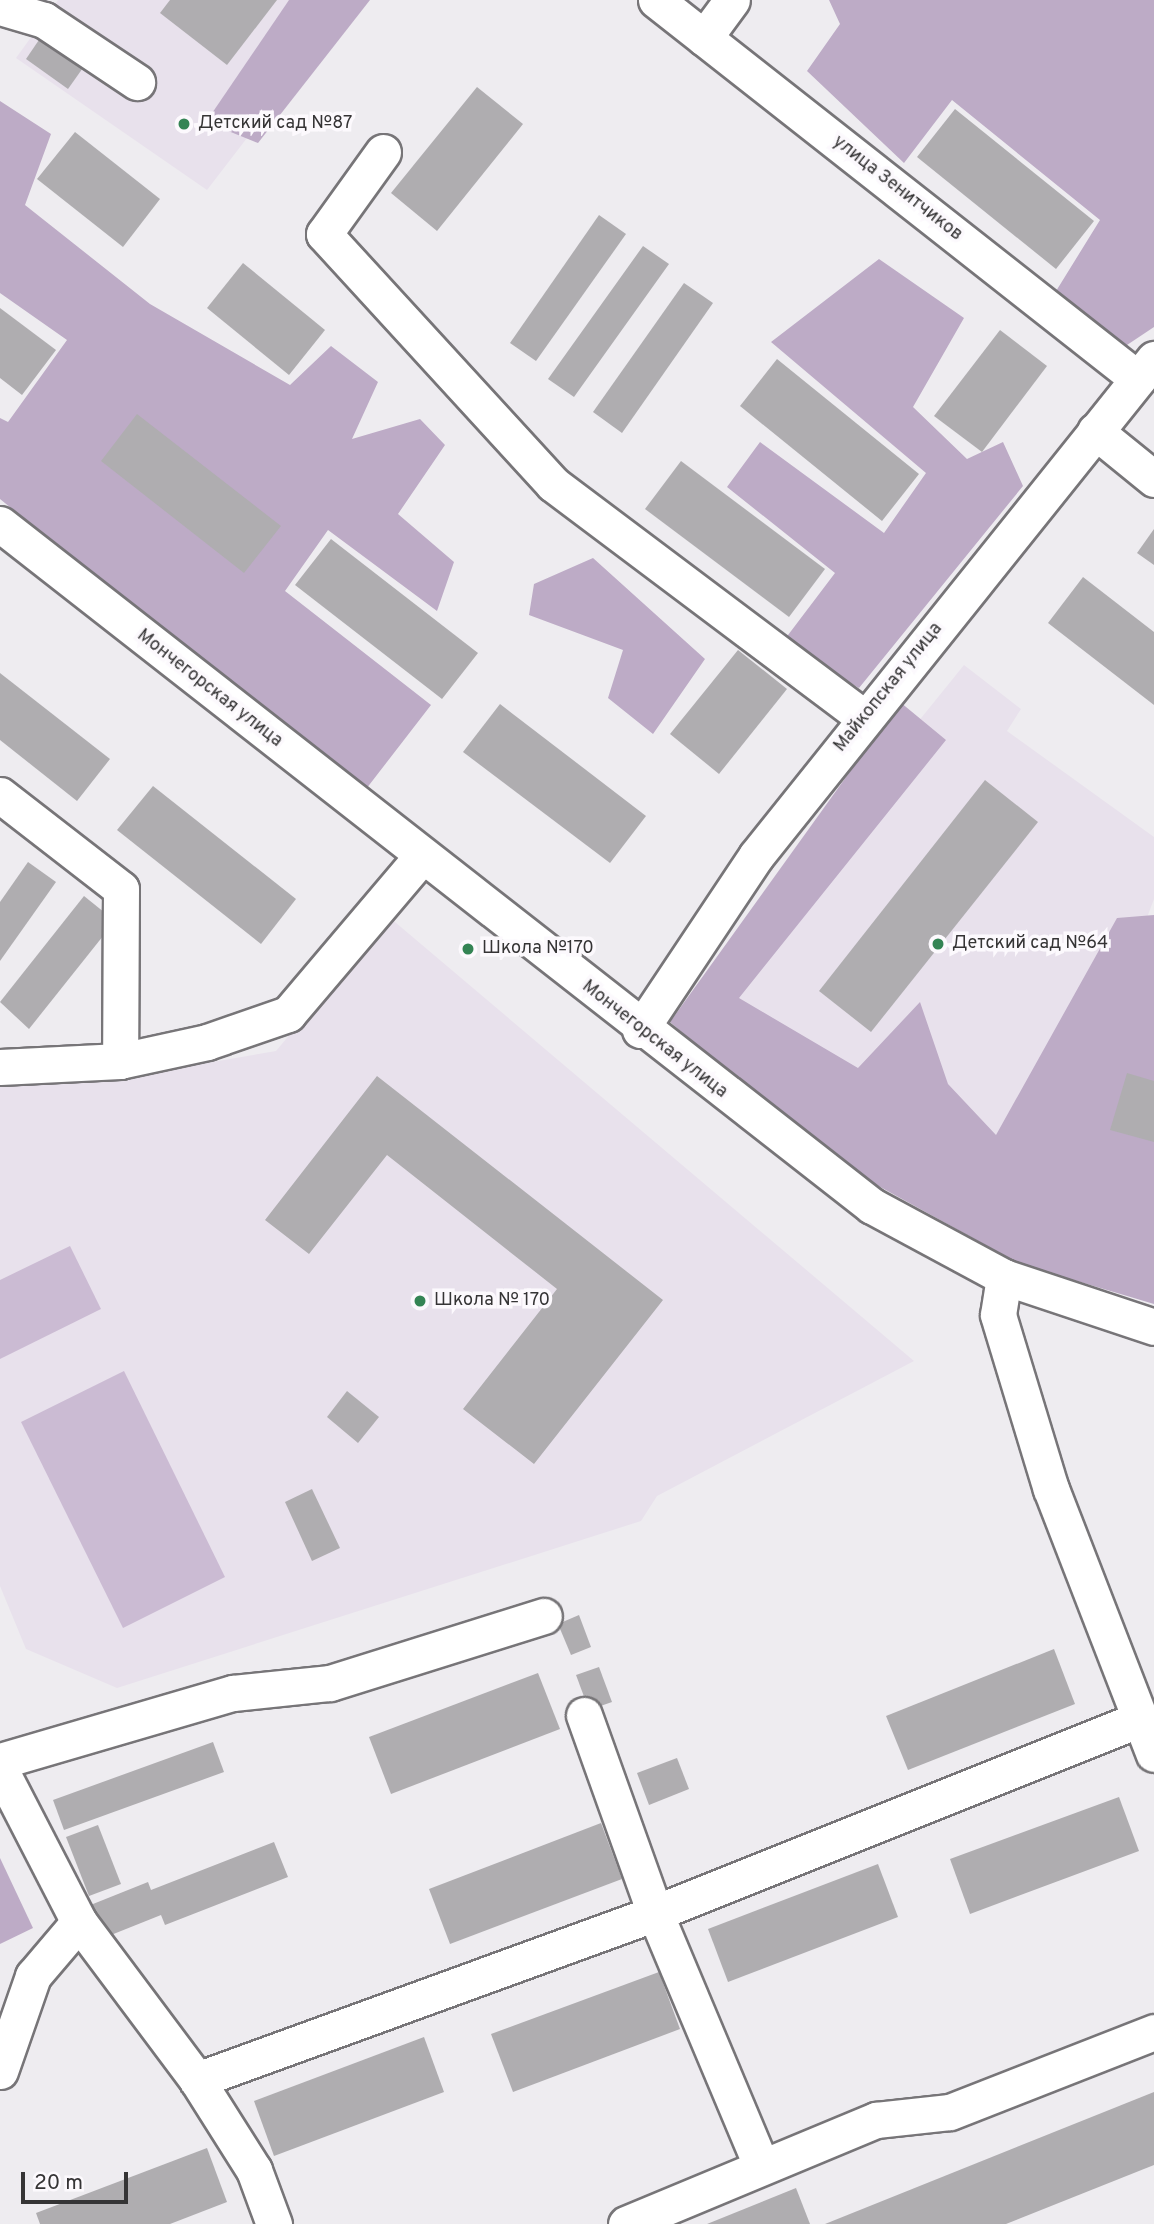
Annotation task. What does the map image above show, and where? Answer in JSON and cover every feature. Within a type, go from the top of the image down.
[{"type":"street","name":"улица Зенитчиков","points":[[656,0],[1146,369]]},
{"type":"street","points":[[704,38],[732,0]]},
{"type":"street","points":[[0,7],[44,20],[137,82]]},
{"type":"street","points":[[383,152],[324,234],[553,484],[866,718]]},
{"type":"street","name":"Майкопская улица","points":[[640,1030],[756,856],[1146,369]]},
{"type":"street","points":[[1095,431],[1154,479]]},
{"type":"street","name":"Мончегорская улица","points":[[0,524],[640,1030],[872,1206],[1004,1277],[1154,1327]]},
{"type":"street","points":[[0,795],[121,888],[120,1061]]},
{"type":"street","points":[[0,1067],[120,1061],[206,1042],[288,1014],[422,856]]},
{"type":"street","points":[[1004,1277],[998,1315],[1047,1477],[1154,1754]]},
{"type":"street","points":[[0,1761],[233,1693],[330,1684],[544,1616]]},
{"type":"street","points":[[584,1715],[655,1913],[761,2165]]},
{"type":"street","points":[[197,2080],[655,1913],[1140,1719]]},
{"type":"street","points":[[0,1769],[79,1922],[197,2080],[254,2170],[274,2224]]},
{"type":"street","points":[[0,2071],[33,1976],[79,1922]]},
{"type":"street","points":[[626,2224],[761,2165],[876,2120],[950,2112],[1154,2032]]},
{"type":"shaded area","name":"Детский сад №87","points":[[58,0],[353,0],[207,190],[16,58]]},
{"type":"shaded area","points":[[289,0],[370,0],[258,143],[206,122]]},
{"type":"shaded area","points":[[829,0],[1154,0],[1154,327],[1115,353],[1053,296],[1100,220],[952,100],[904,163],[807,71],[840,24]]},
{"type":"shaded area","points":[[0,101],[51,134],[25,205],[150,304],[290,385],[331,346],[378,382],[352,439],[420,419],[445,445],[398,514],[454,562],[437,611],[328,530],[285,591],[431,705],[363,793],[0,499],[0,418],[8,422],[67,340],[0,293]]},
{"type":"shaded area","points":[[879,259],[964,318],[913,407],[967,459],[1003,442],[1023,486],[859,688],[782,643],[835,573],[727,487],[760,442],[884,533],[926,473],[771,342]]},
{"type":"shaded area","points":[[593,558],[705,659],[653,734],[608,698],[623,650],[529,615],[534,584]]},
{"type":"shaded area","name":"Детский сад №64","points":[[964,665],[1021,709],[1007,731],[1154,837],[1154,899],[1041,1197],[702,989]]},
{"type":"shaded area","points":[[900,702],[946,740],[739,998],[858,1068],[920,1002],[948,1084],[996,1135],[1117,918],[1154,915],[1154,1304],[1020,1264],[826,1157],[670,1022]]},
{"type":"shaded area","name":"Школа № 170","points":[[389,917],[914,1361],[657,1496],[641,1521],[117,1688],[26,1649],[0,1586],[0,1078],[108,1080],[276,1051]]},
{"type":"shaded area","points":[[70,1246],[101,1309],[0,1359],[0,1280]]},
{"type":"shaded area","points":[[124,1371],[225,1577],[123,1628],[21,1422]]},
{"type":"shaded area","points":[[0,1858],[33,1928],[0,1944]]},
{"type":"building","points":[[170,0],[277,0],[227,65],[160,13]]},
{"type":"building","points":[[43,34],[85,65],[68,89],[26,59]]},
{"type":"building","points":[[477,87],[523,124],[437,231],[391,193]]},
{"type":"building","points":[[955,109],[1094,221],[1056,269],[917,157]]},
{"type":"building","points":[[75,132],[160,199],[123,247],[37,179]]},
{"type":"building","points":[[599,215],[626,234],[536,361],[510,343]]},
{"type":"building","points":[[643,246],[669,264],[574,397],[548,379]]},
{"type":"building","points":[[243,263],[325,330],[289,375],[207,308]]},
{"type":"building","points":[[684,283],[713,303],[622,433],[593,412]]},
{"type":"building","points":[[0,308],[56,350],[22,395],[0,378]]},
{"type":"building","points":[[1000,330],[1047,366],[982,452],[934,416]]},
{"type":"building","points":[[777,359],[919,474],[882,521],[740,406]]},
{"type":"building","points":[[137,414],[281,526],[244,573],[101,461]]},
{"type":"building","points":[[681,461],[825,569],[789,617],[645,509]]},
{"type":"building","points":[[1154,529],[1154,565],[1137,553]]},
{"type":"building","points":[[331,539],[478,653],[442,699],[295,585]]},
{"type":"building","points":[[1083,577],[1154,632],[1154,705],[1048,623]]},
{"type":"building","points":[[738,650],[787,689],[719,774],[670,734]]},
{"type":"building","points":[[0,673],[110,759],[77,801],[0,740]]},
{"type":"building","points":[[500,704],[646,816],[610,863],[463,752]]},
{"type":"building","points":[[985,780],[1038,822],[871,1032],[819,991]]},
{"type":"building","points":[[153,786],[296,899],[261,944],[117,830]]},
{"type":"building","points":[[28,862],[56,882],[0,961],[0,902]]},
{"type":"building","points":[[84,896],[115,921],[29,1029],[0,1002]]},
{"type":"building","points":[[1127,1073],[1154,1081],[1154,1142],[1110,1130]]},
{"type":"building","points":[[377,1076],[663,1300],[534,1464],[463,1409],[557,1289],[387,1155],[309,1254],[265,1220]]},
{"type":"building","points":[[347,1391],[379,1417],[358,1443],[327,1417]]},
{"type":"building","points":[[312,1489],[340,1548],[312,1561],[285,1502]]},
{"type":"building","points":[[579,1615],[591,1647],[571,1655],[558,1624]]},
{"type":"building","points":[[1054,1649],[1075,1704],[908,1770],[886,1716]]},
{"type":"building","points":[[599,1667],[612,1702],[589,1710],[576,1675]]},
{"type":"building","points":[[538,1673],[560,1729],[391,1794],[369,1737]]},
{"type":"building","points":[[213,1742],[224,1772],[64,1830],[53,1800]]},
{"type":"building","points":[[677,1758],[689,1789],[649,1805],[637,1773]]},
{"type":"building","points":[[1119,1797],[1139,1851],[970,1914],[950,1859]]},
{"type":"building","points":[[601,1823],[622,1879],[450,1944],[429,1889]]},
{"type":"building","points":[[98,1825],[121,1884],[89,1896],[66,1837]]},
{"type":"building","points":[[274,1842],[288,1877],[165,1925],[161,1915],[101,1939],[88,1906],[148,1882],[151,1890]]},
{"type":"building","points":[[878,1864],[898,1917],[728,1982],[708,1929]]},
{"type":"building","points":[[659,1972],[680,2029],[513,2092],[491,2034]]},
{"type":"building","points":[[424,2037],[444,2092],[274,2156],[254,2101]]},
{"type":"building","points":[[1154,2092],[1154,2165],[1006,2224],[825,2224]]},
{"type":"building","points":[[207,2148],[227,2202],[170,2224],[40,2224],[36,2213]]},
{"type":"building","points":[[796,2188],[810,2224],[707,2224]]},
{"type":"place","name":"Детский сад №87","points":[[184,124]]},
{"type":"place","name":"Детский сад №64","points":[[938,944]]},
{"type":"place","name":"Школа №170","points":[[468,949]]},
{"type":"place","name":"Школа № 170","points":[[420,1301]]}]
